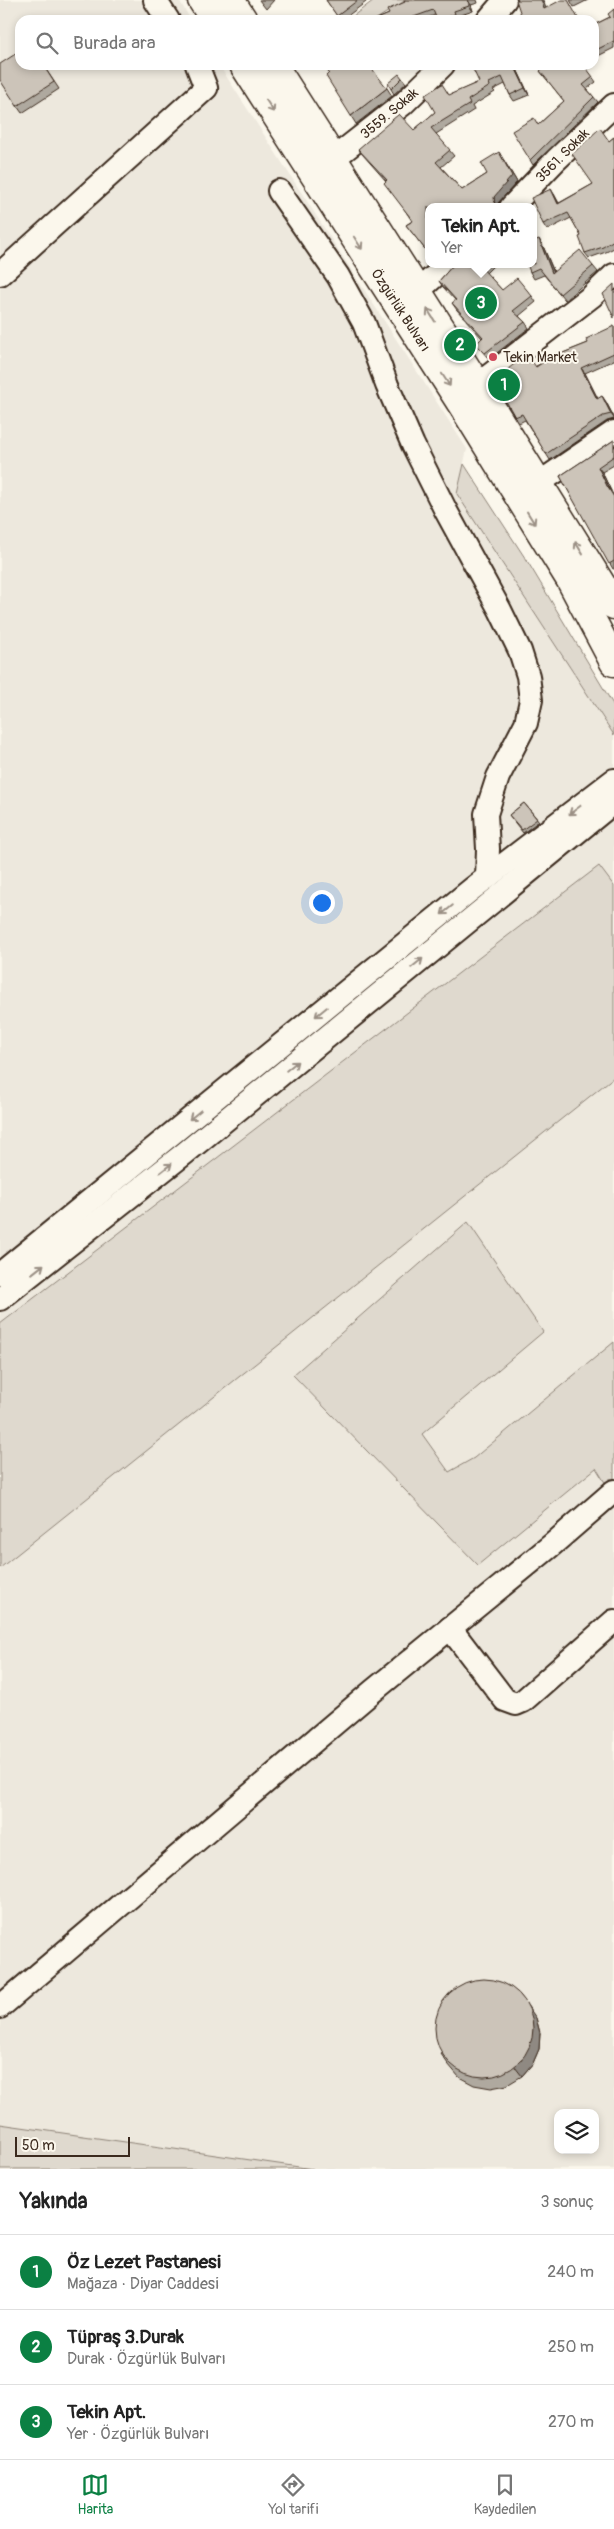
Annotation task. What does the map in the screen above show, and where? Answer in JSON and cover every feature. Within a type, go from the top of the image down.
[{"type":"main road","points":[[202,0],[212,15]]},
{"type":"main road","points":[[230,0],[240,15]]},
{"type":"main road","name":"Özgürlük Bulvarı","points":[[247,70],[473,423],[570,579],[614,662]]},
{"type":"main road","name":"Özgürlük Bulvarı","points":[[276,70],[539,483],[610,589]]},
{"type":"street","points":[[156,0],[165,15]]},
{"type":"street","points":[[492,15],[505,0]]},
{"type":"street","points":[[0,274],[206,88],[199,70]]},
{"type":"street","name":"3559. Sokak","points":[[333,159],[403,104],[438,70]]},
{"type":"street","name":"3561. Sokak","points":[[515,203],[614,104]]},
{"type":"street","points":[[279,191],[338,276],[364,322],[387,385],[416,452],[500,610],[520,651],[528,676],[531,700],[526,723],[498,778],[486,814],[487,878]]},
{"type":"street","points":[[417,292],[444,268]]},
{"type":"street","points":[[478,385],[592,296],[614,275]]},
{"type":"street","points":[[539,483],[614,432]]},
{"type":"street","points":[[0,1274],[487,878],[614,780]]},
{"type":"street","points":[[0,1300],[193,1146],[614,802]]},
{"type":"street","points":[[0,2007],[373,1691],[614,1491]]},
{"type":"street","points":[[450,1628],[505,1700],[516,1704],[523,1701],[614,1621]]},
{"type":"shaded area","points":[[0,0],[179,0],[188,15],[15,15],[15,70],[222,70],[467,449],[457,494],[614,735],[614,2169],[0,2169]]},
{"type":"shaded area","points":[[374,0],[406,0],[383,15],[354,15]]},
{"type":"shaded area","points":[[464,464],[529,564],[614,706],[614,735],[457,494]]},
{"type":"shaded area","points":[[599,866],[614,886],[614,1077],[0,1568],[0,1324]]},
{"type":"shaded area","points":[[468,1222],[543,1332],[422,1434],[449,1472],[474,1458],[614,1342],[614,1497],[596,1468],[478,1565],[293,1375]]},
{"type":"shaded area","points":[[0,2124],[313,2169],[0,2169]]},
{"type":"building","points":[[326,0],[358,0],[338,15],[336,15]]},
{"type":"building","points":[[404,0],[468,0],[469,6],[454,11],[455,14],[453,15],[435,15],[433,10],[419,15],[387,15],[389,14],[387,10],[405,2]]},
{"type":"building","points":[[516,0],[541,0],[544,9],[561,0],[568,0],[576,15],[521,15]]},
{"type":"building","points":[[614,9],[614,41],[599,48],[599,22],[610,17],[608,14]]},
{"type":"building","points":[[15,54],[15,70],[46,70],[54,82],[17,106],[0,80],[0,64]]},
{"type":"building","points":[[327,70],[373,70],[387,88],[351,116],[326,76],[329,73]]},
{"type":"building","points":[[473,70],[516,70],[525,88],[510,95],[502,77],[489,83],[490,86],[468,100],[470,104],[431,128],[450,150],[436,162],[462,190],[487,174],[481,163],[499,152],[512,176],[494,197],[495,203],[425,203],[425,249],[406,225],[413,221],[384,183],[387,180],[358,149],[399,114],[414,130],[435,112],[425,95],[442,84],[449,95],[479,82]]},
{"type":"building","points":[[588,70],[593,77],[583,85],[594,97],[530,160],[512,131],[534,118],[538,125],[564,101],[540,71]]},
{"type":"building","points":[[399,74],[402,78],[391,89],[388,83]]},
{"type":"building","points":[[600,128],[609,141],[614,137],[614,240],[603,247],[585,253],[579,237],[581,236],[568,213],[543,224],[537,211],[537,203],[533,203],[531,198],[551,189],[558,204],[593,184],[572,154]]},
{"type":"building","points":[[539,239],[552,273],[580,250],[593,266],[560,294],[539,268],[530,272],[528,268],[537,268],[537,240]]},
{"type":"building","points":[[450,268],[482,268],[502,290],[517,278],[532,296],[513,311],[525,322],[485,353],[476,344],[483,337],[452,303],[456,300],[439,281]]},
{"type":"building","points":[[614,284],[614,318],[603,294]]},
{"type":"building","points":[[614,326],[614,353],[581,368],[597,399],[602,396],[611,414],[603,416],[546,454],[522,414],[515,417],[494,380],[527,354],[536,367],[557,353],[558,355],[588,343],[586,339]]},
{"type":"building","points":[[614,440],[614,456],[598,467],[614,497],[614,561],[609,564],[560,476]]},
{"type":"building","points":[[524,803],[537,819],[522,830],[509,815]]},
{"type":"building","points":[[484,1979],[503,1983],[519,1993],[529,2009],[533,2028],[529,2047],[519,2063],[503,2073],[484,2077],[465,2073],[449,2063],[439,2047],[435,2028],[439,2009],[449,1993],[465,1983]]},
{"type":"place","name":"Tekin Apt.","points":[[481,303]]},
{"type":"place","name":"Tüpraş 3.Durak","points":[[460,345]]},
{"type":"place","name":"Tekin Market","points":[[493,357]]},
{"type":"place","name":"Öz Lezet Pastanesi","points":[[504,385]]}]
